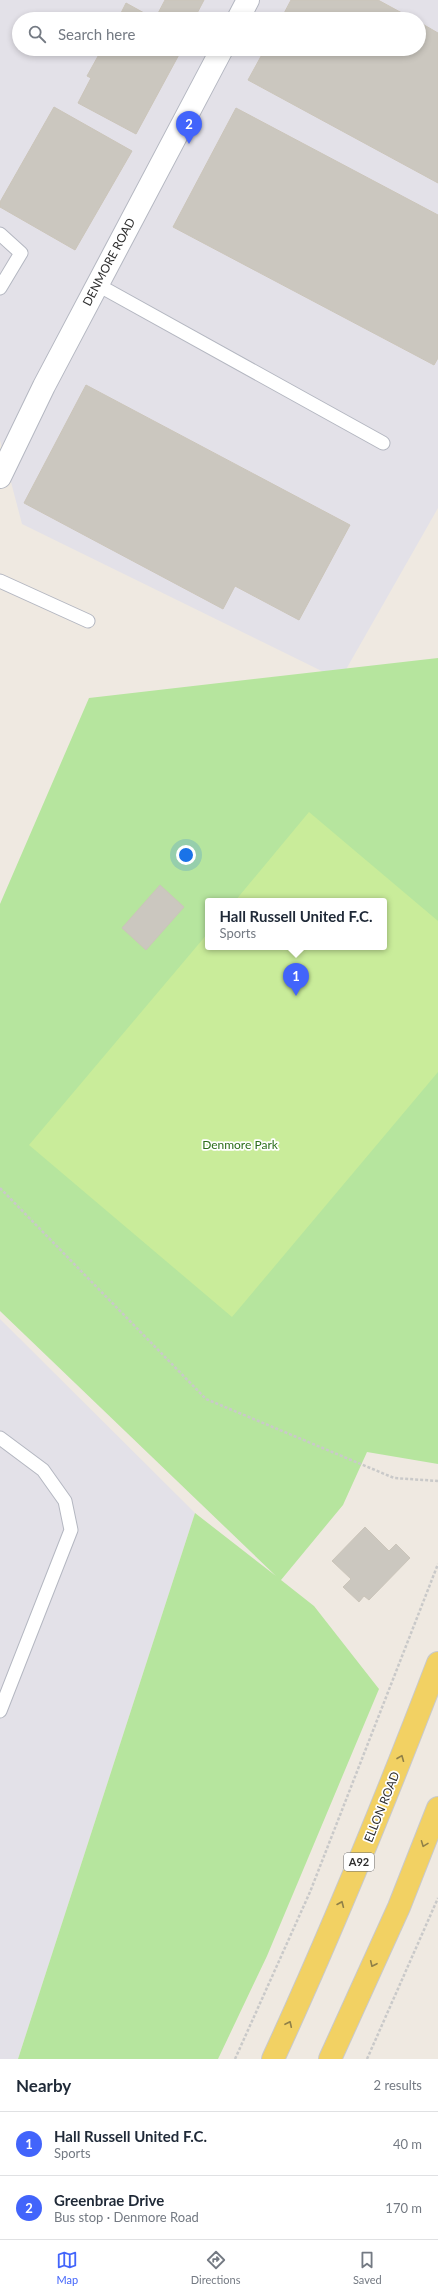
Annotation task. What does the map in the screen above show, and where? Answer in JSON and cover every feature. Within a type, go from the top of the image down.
[{"type":"main road","name":"ELLON ROAD","points":[[273,2059],[308,1983],[371,1833],[438,1662]]},
{"type":"main road","points":[[330,2059],[399,1907],[438,1808]]},
{"type":"street","points":[[242,12],[248,0]]},
{"type":"street","name":"DENMORE ROAD","points":[[0,477],[44,386],[218,56]]},
{"type":"lane","points":[[0,234],[21,253],[0,288]]},
{"type":"lane","points":[[98,285],[383,443]]},
{"type":"lane","points":[[0,581],[88,621]]},
{"type":"lane","points":[[0,1438],[43,1470],[65,1501],[72,1530],[0,1711]]},
{"type":"path","points":[[0,1188],[206,1399],[394,1478],[438,1481]]},
{"type":"path","points":[[235,2059],[310,1892],[438,1564]]},
{"type":"path","points":[[367,2059],[438,1898]]},
{"type":"shaded area","points":[[0,0],[438,0],[438,508],[340,680],[22,524],[0,440]]},
{"type":"shaded area","points":[[0,1319],[195,1513],[18,2059],[0,2059]]},
{"type":"green space","name":"Denmore Park","points":[[438,658],[438,1464],[367,1452],[343,1505],[281,1580],[314,1606],[379,1689],[267,1956],[218,2059],[18,2059],[195,1513],[276,1576],[0,1311],[0,904],[89,698]]},
{"type":"green space","points":[[309,812],[438,921],[438,1072],[232,1317],[29,1145],[205,937],[205,950],[387,950],[387,898],[237,898]]},
{"type":"building","points":[[165,0],[204,0],[198,12],[159,12]]},
{"type":"building","points":[[291,0],[378,0],[400,12],[285,12]]},
{"type":"building","points":[[126,3],[142,12],[122,12]]},
{"type":"building","points":[[426,26],[438,33],[438,183],[248,80],[261,56],[426,56]]},
{"type":"building","points":[[98,56],[178,56],[136,134],[78,103],[91,78],[87,76]]},
{"type":"building","points":[[54,107],[132,151],[75,250],[0,207],[0,202]]},
{"type":"building","points":[[236,108],[438,215],[438,358],[434,365],[173,227]]},
{"type":"building","points":[[86,385],[350,525],[299,620],[235,586],[223,609],[24,503]]},
{"type":"building","points":[[160,885],[184,907],[146,950],[122,928]]},
{"type":"building","points":[[365,1527],[389,1551],[396,1544],[410,1558],[369,1600],[364,1596],[359,1602],[343,1587],[351,1579],[332,1561]]},
{"type":"place","name":"Greenbrae Drive","points":[[189,144]]},
{"type":"place","name":"Hall Russell United F.C.","points":[[296,996]]}]
